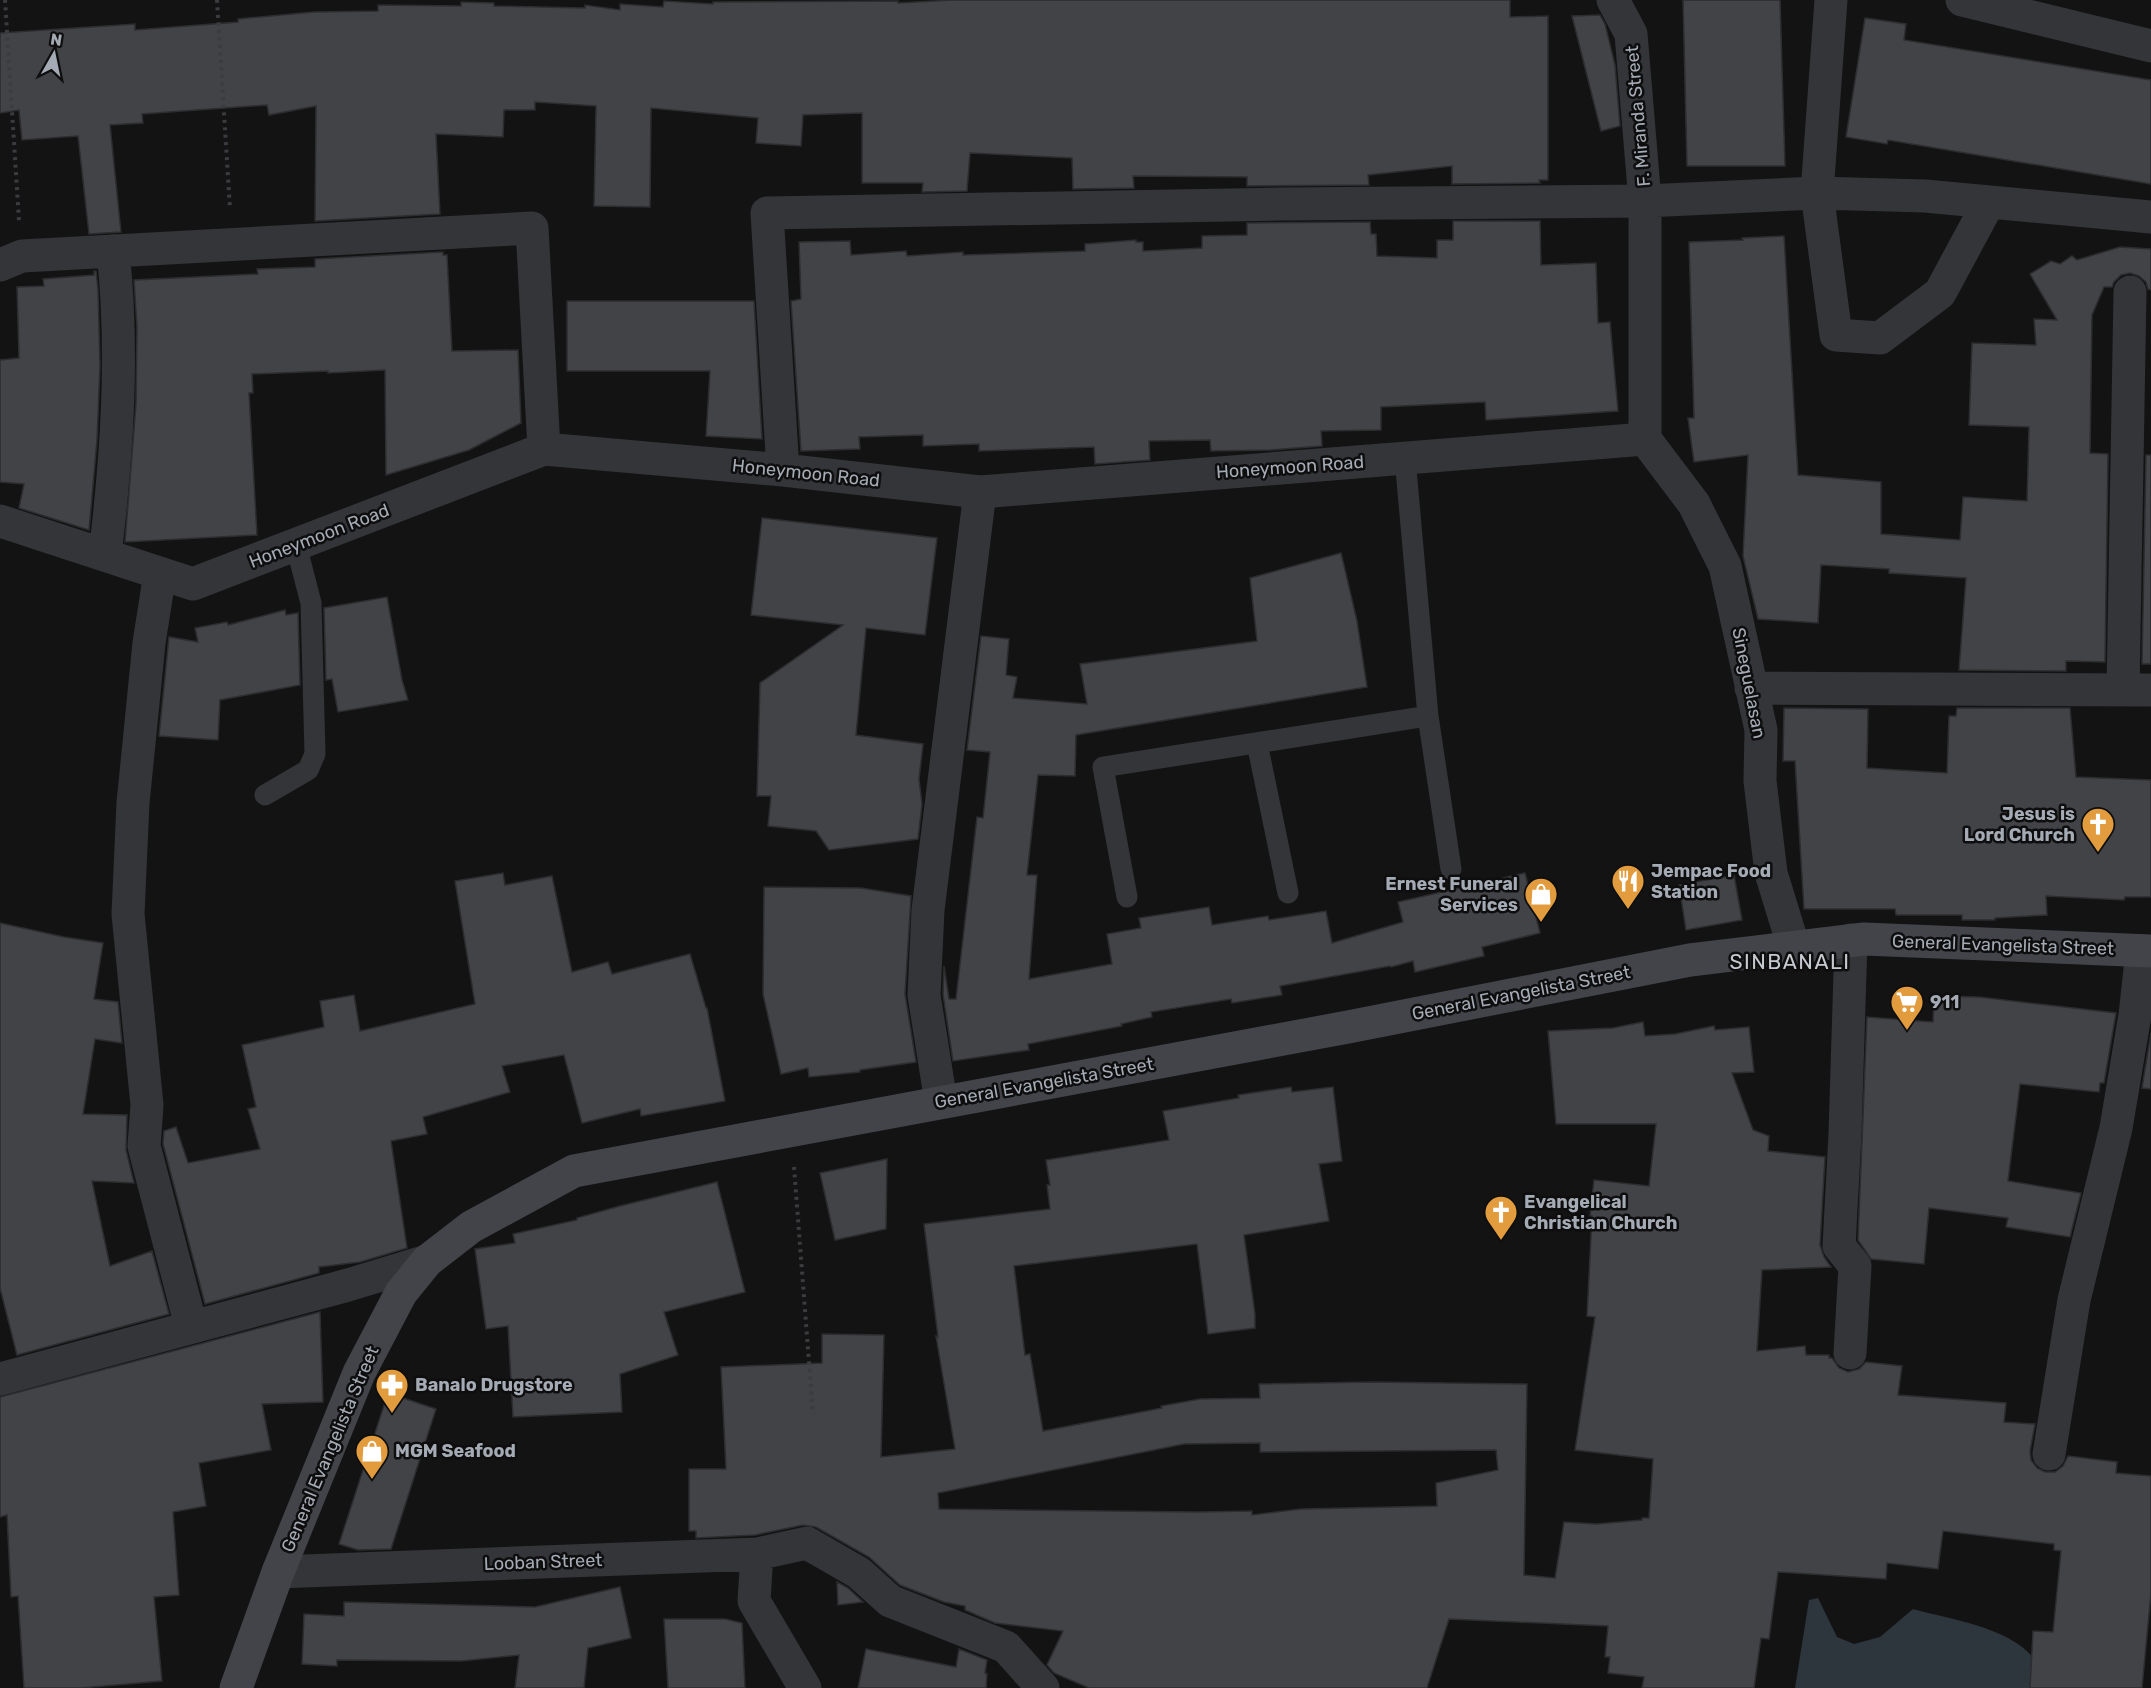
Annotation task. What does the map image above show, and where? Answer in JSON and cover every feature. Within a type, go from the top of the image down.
[{"type":"main road","name":"General Evangelista Street","points":[[236,1688],[278,1572],[359,1373],[401,1293],[427,1261],[471,1227],[574,1171],[1348,1027],[1690,960],[1864,939],[2146,951]]},
{"type":"street","name":"F. Miranda Street","points":[[1613,0],[1631,34],[1645,201],[1645,439]]},
{"type":"street","points":[[1831,0],[1816,193],[1836,335],[1880,338],[1940,293],[1989,202]]},
{"type":"street","points":[[1962,0],[2151,46]]},
{"type":"street","points":[[783,470],[767,213],[1270,204],[1645,201],[1816,193],[1925,196],[2151,217]]},
{"type":"street","points":[[11,260],[113,250],[532,228],[544,449]]},
{"type":"street","points":[[105,555],[117,434],[119,323],[113,250]]},
{"type":"street","points":[[1751,688],[2137,690],[2130,292]]},
{"type":"street","name":"Honeymoon Road","points":[[0,521],[194,584],[544,449],[783,470],[980,492],[1645,439]]},
{"type":"street","name":"Sineguelasan","points":[[1645,439],[1694,504],[1725,566],[1761,730],[1760,781],[1770,873],[1794,948]]},
{"type":"street","points":[[941,1102],[924,995],[928,910],[980,492]]},
{"type":"street","points":[[160,573],[149,643],[134,792],[129,914],[147,1105],[144,1146],[191,1326]]},
{"type":"street","points":[[1850,1353],[1855,1266],[1839,1246],[1851,940]]},
{"type":"street","points":[[2049,1454],[2074,1300],[2116,1128],[2146,951]]},
{"type":"street","points":[[0,1379],[348,1285],[427,1261]]},
{"type":"street","name":"Looban Street","points":[[278,1572],[758,1554],[807,1543],[859,1573],[890,1601],[1006,1647],[1043,1688]]},
{"type":"street","points":[[758,1554],[754,1601],[805,1688]]},
{"type":"lane","points":[[1406,458],[1428,716],[1451,869]]},
{"type":"lane","points":[[265,795],[308,770],[315,754],[311,603],[296,545]]},
{"type":"lane","points":[[1127,897],[1103,767],[1428,716]]},
{"type":"lane","points":[[1257,743],[1288,893]]},
{"type":"path","points":[[6,0],[11,260]]},
{"type":"path","points":[[217,0],[233,228],[240,233],[275,242]]},
{"type":"path","points":[[791,1130],[813,1414]]},
{"type":"shaded area","points":[[1818,1598],[1837,1637],[1854,1644],[1880,1637],[1913,1609],[1980,1626],[2012,1640],[2025,1649],[2036,1661],[2044,1688],[1795,1688],[1809,1600]]},
{"type":"building","points":[[953,0],[1510,0],[1510,17],[1548,16],[1548,180],[1539,180],[1540,183],[1452,184],[1452,166],[1368,175],[1369,185],[1247,186],[1247,177],[1133,176],[1134,188],[1073,189],[1072,158],[970,153],[967,191],[922,192],[923,183],[862,183],[862,113],[803,115],[801,146],[756,143],[758,118],[651,108],[650,207],[594,206],[596,106],[535,102],[535,110],[504,110],[503,137],[436,134],[440,214],[315,221],[316,106],[269,115],[267,105],[142,114],[143,123],[110,125],[121,232],[89,234],[78,136],[22,140],[19,110],[0,113],[0,33],[135,24],[135,30],[238,22],[238,19],[314,12],[378,11],[378,5],[461,6],[461,2],[494,3],[494,6],[585,8],[585,5],[620,10],[620,4],[663,7],[664,1],[713,4],[713,2],[898,1],[898,3]]},
{"type":"building","points":[[1683,0],[1780,0],[1785,166],[1687,166]]},
{"type":"building","points":[[1600,15],[1605,24],[1615,65],[1620,126],[1601,131],[1572,16]]},
{"type":"building","points":[[1865,18],[1906,24],[1904,40],[2151,80],[2151,184],[1888,140],[1887,144],[1846,137]]},
{"type":"building","points":[[1453,221],[1540,221],[1541,265],[1596,263],[1598,323],[1610,322],[1618,411],[1486,420],[1485,402],[1381,407],[1381,430],[1321,431],[1322,446],[1211,451],[1210,440],[1149,441],[1150,460],[1095,464],[1094,447],[979,451],[979,444],[923,446],[923,435],[859,437],[860,449],[801,451],[791,301],[801,299],[799,242],[850,241],[851,255],[906,251],[907,256],[963,252],[963,255],[1085,251],[1085,244],[1136,240],[1136,242],[1143,242],[1143,251],[1202,248],[1202,236],[1247,235],[1247,223],[1370,222],[1371,234],[1376,234],[1377,256],[1437,258],[1437,240],[1453,240]]},
{"type":"building","points":[[1784,236],[1798,475],[1881,482],[1881,534],[1960,540],[1963,497],[2027,501],[2029,427],[1969,425],[1972,343],[2036,345],[2034,319],[2057,320],[2030,274],[2051,261],[2060,264],[2072,256],[2077,260],[2120,247],[2151,249],[2151,290],[2139,276],[2130,273],[2121,275],[2112,287],[2104,287],[2092,315],[2090,453],[2108,454],[2105,662],[2066,661],[2066,671],[1959,670],[1966,578],[1889,573],[1889,569],[1821,565],[1818,623],[1758,619],[1743,556],[1748,455],[1694,462],[1688,418],[1694,418],[1689,242]]},
{"type":"building","points":[[443,252],[443,255],[447,255],[452,351],[518,350],[521,423],[469,450],[386,475],[385,370],[252,374],[253,393],[249,393],[257,535],[125,542],[136,404],[137,327],[134,280],[258,274],[257,269],[315,267],[315,259]]},
{"type":"building","points":[[96,271],[98,290],[100,365],[97,440],[89,530],[19,508],[24,484],[0,482],[0,360],[19,358],[17,287],[44,286],[43,279],[94,275]]},
{"type":"building","points":[[567,301],[754,301],[762,439],[706,436],[710,371],[567,371]]},
{"type":"building","points":[[2146,455],[2151,455],[2151,664],[2142,664]]},
{"type":"building","points":[[762,518],[937,538],[925,635],[866,628],[856,735],[923,744],[919,779],[922,804],[918,839],[829,850],[816,831],[768,826],[771,796],[757,796],[760,683],[843,625],[751,615]]},
{"type":"building","points":[[1341,553],[1357,621],[1367,687],[1076,735],[1075,776],[1038,775],[1027,875],[1037,875],[1029,979],[1112,964],[1107,934],[1141,928],[1139,918],[1209,907],[1212,925],[1268,916],[1269,920],[1326,911],[1332,943],[1403,922],[1398,902],[1525,873],[1540,933],[1482,947],[1484,956],[1415,972],[1413,961],[1391,967],[1280,986],[1282,995],[1232,1003],[1231,999],[1151,1012],[1152,1017],[1121,1024],[1122,1026],[1028,1044],[1029,1050],[953,1061],[943,994],[944,966],[949,999],[956,999],[977,817],[983,818],[990,752],[967,750],[981,636],[1009,639],[1006,675],[1017,677],[1013,698],[1087,704],[1080,664],[1257,641],[1250,578]]},
{"type":"building","points":[[387,597],[402,680],[408,700],[338,712],[332,679],[326,680],[324,608]]},
{"type":"building","points":[[285,610],[286,615],[298,613],[300,685],[220,700],[218,740],[159,736],[169,637],[198,642],[195,628],[227,622],[228,625]]},
{"type":"building","points":[[1784,708],[1868,709],[1867,768],[1947,773],[1949,716],[1956,716],[1957,708],[2070,708],[2076,777],[2151,780],[2151,897],[2125,897],[2124,900],[2046,896],[2047,915],[1995,918],[1995,920],[1962,920],[1962,915],[1896,915],[1895,909],[1804,909],[1795,761],[1783,761]]},
{"type":"building","points":[[503,873],[505,885],[552,876],[572,972],[608,962],[612,974],[690,954],[707,1008],[725,1101],[641,1116],[640,1109],[582,1123],[564,1055],[502,1066],[510,1092],[423,1117],[427,1134],[391,1141],[407,1248],[360,1262],[319,1267],[319,1273],[205,1304],[163,1144],[164,1131],[176,1127],[188,1163],[260,1149],[248,1109],[256,1107],[242,1045],[324,1027],[320,1001],[354,995],[360,1031],[475,1004],[455,881]]},
{"type":"building","points":[[1734,875],[1742,920],[1686,930],[1679,885]]},
{"type":"building","points":[[764,887],[861,888],[911,896],[905,994],[916,1062],[860,1070],[860,1072],[809,1077],[808,1068],[781,1074],[763,994]]},
{"type":"building","points":[[0,923],[103,943],[94,999],[118,1002],[122,1043],[95,1039],[83,1114],[127,1115],[126,1150],[134,1183],[92,1181],[110,1266],[152,1251],[169,1314],[17,1355],[0,1288]]},
{"type":"building","points":[[1934,996],[1979,997],[2116,1013],[2104,1083],[2100,1083],[2099,1092],[2020,1084],[2008,1181],[2081,1193],[2070,1237],[2006,1227],[2008,1218],[1929,1208],[1924,1264],[1871,1259],[1858,1240],[1867,1017],[1933,1022]]},
{"type":"building","points":[[1643,1022],[1645,1036],[1675,1034],[1714,1026],[1715,1030],[1749,1027],[1754,1072],[1732,1073],[1753,1130],[1769,1136],[1768,1151],[1825,1157],[1820,1245],[1831,1267],[1762,1270],[1757,1351],[1805,1346],[1806,1355],[1829,1355],[1829,1358],[1832,1358],[1839,1368],[1848,1372],[1859,1369],[1866,1362],[1902,1366],[1898,1395],[2006,1403],[2004,1422],[2035,1424],[2030,1451],[2031,1460],[2037,1468],[2045,1472],[2055,1472],[2063,1466],[2068,1456],[2117,1462],[2116,1473],[2151,1476],[2151,1593],[2142,1688],[2030,1688],[2033,1631],[2053,1632],[2061,1551],[2054,1550],[2054,1544],[1943,1531],[1938,1569],[1887,1563],[1886,1579],[1778,1572],[1769,1639],[1761,1638],[1754,1688],[1642,1688],[1644,1677],[1608,1673],[1610,1657],[1605,1657],[1608,1626],[1449,1619],[1427,1688],[1089,1688],[1054,1673],[1047,1665],[1063,1631],[995,1623],[965,1610],[965,1606],[944,1602],[900,1585],[869,1557],[816,1527],[803,1525],[755,1535],[696,1538],[696,1531],[689,1531],[689,1469],[726,1469],[721,1367],[822,1363],[822,1334],[884,1335],[881,1457],[955,1449],[936,1336],[938,1337],[924,1224],[1050,1209],[1047,1185],[1050,1185],[1046,1160],[1169,1140],[1163,1111],[1239,1098],[1238,1095],[1291,1087],[1292,1092],[1333,1087],[1342,1161],[1319,1164],[1329,1221],[1244,1235],[1255,1328],[1208,1334],[1197,1244],[1014,1266],[1025,1355],[1030,1354],[1043,1431],[1200,1399],[1260,1398],[1259,1384],[1372,1382],[1527,1384],[1524,1575],[1555,1578],[1564,1522],[1597,1524],[1649,1518],[1653,1459],[1575,1450],[1595,1317],[1587,1316],[1592,1216],[1590,1216],[1594,1180],[1649,1186],[1656,1124],[1556,1124],[1548,1031],[1613,1028]],"holes":[[[1260,1443],[1260,1452],[1496,1450],[1498,1470],[1436,1483],[1437,1506],[1301,1509],[1252,1515],[1252,1511],[939,1509],[938,1493],[1184,1444]]]},
{"type":"building","points":[[2151,1033],[2151,1089],[2142,1088]]},
{"type":"building","points":[[887,1159],[886,1229],[835,1240],[820,1173]]},
{"type":"building","points":[[717,1182],[745,1292],[664,1312],[678,1355],[620,1374],[622,1412],[513,1417],[508,1326],[486,1329],[475,1249],[515,1243],[513,1234],[577,1220],[577,1218],[620,1206]]},
{"type":"building","points":[[320,1312],[323,1402],[262,1404],[271,1450],[199,1463],[206,1506],[173,1512],[179,1595],[154,1597],[162,1681],[81,1688],[24,1688],[18,1596],[11,1597],[7,1515],[0,1517],[0,1397]]},
{"type":"building","points":[[388,1393],[436,1409],[391,1549],[358,1550],[339,1544]]},
{"type":"building","points":[[837,1582],[848,1588],[863,1602],[838,1605]]},
{"type":"building","points":[[620,1587],[631,1638],[588,1648],[584,1688],[515,1688],[519,1655],[461,1661],[337,1660],[337,1666],[302,1664],[304,1614],[344,1616],[344,1602],[535,1607]]},
{"type":"building","points":[[664,1619],[725,1619],[742,1623],[745,1688],[668,1688]]},
{"type":"building","points":[[866,1649],[956,1667],[959,1649],[987,1660],[986,1688],[858,1688]]},
{"type":"place","name":"Jesus is Lord Church","points":[[2098,853]]},
{"type":"place","name":"Jempac Food Station","points":[[1628,910]]},
{"type":"place","name":"Ernest Funeral Services","points":[[1541,923]]},
{"type":"place","name":"911","points":[[1907,1031]]},
{"type":"place","name":"Evangelical Christian Church","points":[[1501,1241]]},
{"type":"place","name":"Banalo Drugstore","points":[[392,1414]]},
{"type":"place","name":"MGM Seafood","points":[[372,1480]]},
{"type":"district","name":"SINBANALI","points":[[1790,961]]}]
